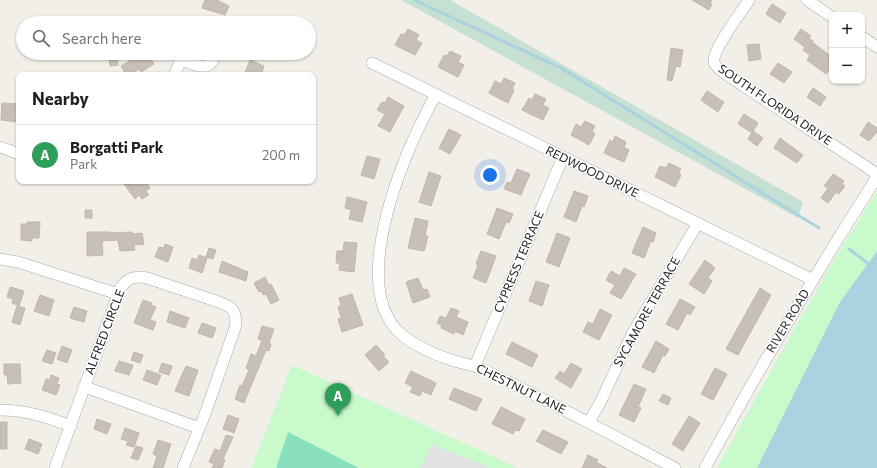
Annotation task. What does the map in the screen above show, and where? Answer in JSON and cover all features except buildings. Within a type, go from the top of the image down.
[{"type":"street","name":"SOUTH FLORIDA DRIVE","points":[[749,0],[721,41],[714,59],[716,65],[727,75],[877,176]]},
{"type":"street","points":[[807,0],[829,15]]},
{"type":"street","points":[[865,39],[877,47]]},
{"type":"street","points":[[175,72],[181,60]]},
{"type":"street","points":[[189,60],[199,67],[206,66],[212,60]]},
{"type":"street","name":"REDWOOD DRIVE","points":[[372,63],[812,280]]},
{"type":"street","name":"CHESTNUT LANE","points":[[436,94],[408,151],[394,191],[381,245],[378,286],[384,311],[400,334],[413,343],[446,358],[476,366],[589,422],[675,468]]},
{"type":"street","points":[[0,147],[16,153]]},
{"type":"street","name":"CYPRESS TERRACE","points":[[476,366],[563,157]]},
{"type":"street","name":"RIVER ROAD","points":[[705,468],[769,353],[812,280],[877,176]]},
{"type":"street","name":"SYCAMORE TERRACE","points":[[589,422],[600,403],[632,334],[698,224]]},
{"type":"street","points":[[0,259],[18,262],[118,294]]},
{"type":"street","name":"ALFRED CIRCLE","points":[[55,468],[122,285],[127,280],[134,277],[142,277],[219,302],[234,312],[236,320],[233,334],[183,468]]},
{"type":"street","points":[[85,387],[199,428]]},
{"type":"street","points":[[0,410],[19,410],[35,413],[71,426]]},
{"type":"green space","points":[[401,0],[450,0],[803,202],[798,218]]},
{"type":"green space","points":[[877,192],[877,251],[840,302],[757,468],[717,468],[815,294]]},
{"type":"green space","points":[[292,365],[518,468],[251,468]]},
{"type":"green space","points":[[288,432],[359,468],[276,468]]},
{"type":"shaded area","points":[[432,445],[492,468],[420,468]]},
{"type":"water","points":[[877,251],[877,468],[757,468],[840,302]]},
{"type":"waterway","points":[[414,0],[561,68],[819,228]]},
{"type":"waterway","points":[[849,249],[870,265]]},
{"type":"place","name":"Borgatti Park","points":[[338,416]]}]
